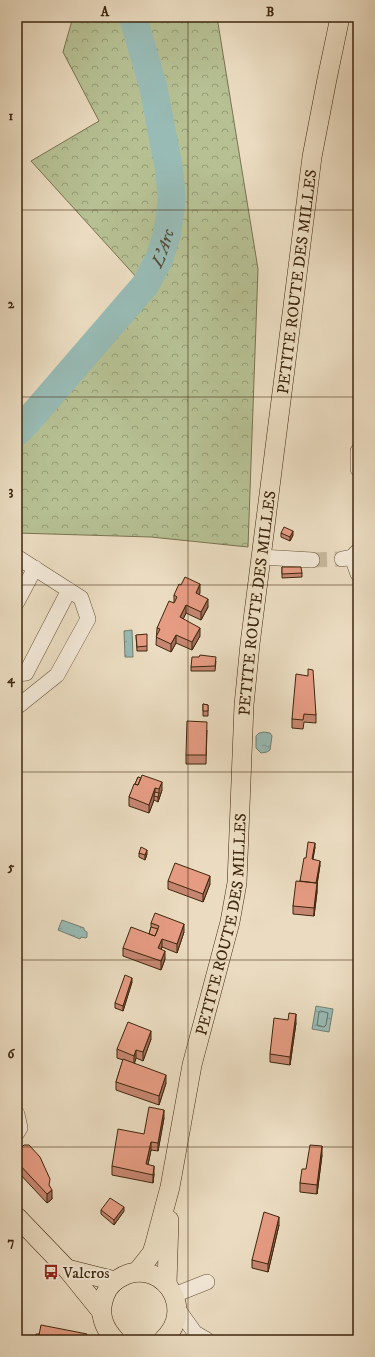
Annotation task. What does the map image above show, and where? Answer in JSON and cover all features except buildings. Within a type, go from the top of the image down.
[{"type":"main road","name":"PETITE ROUTE DES MILLES","points":[[137,1272],[152,1253],[170,1187],[192,1065],[230,922],[237,883],[244,705],[261,557],[312,157],[326,79],[340,17]]},
{"type":"main road","name":"PETITE ROUTE DES MILLES","points":[[163,1340],[170,1334],[176,1322],[173,1296],[170,1187]]},
{"type":"main road","points":[[17,1217],[67,1269],[101,1312]]},
{"type":"main road","points":[[67,1269],[115,1281]]},
{"type":"main road","points":[[115,1340],[109,1334],[103,1323],[101,1312],[103,1300],[107,1290],[115,1281],[137,1272],[153,1275],[173,1296]]},
{"type":"street","points":[[358,451],[358,469]]},
{"type":"street","points":[[350,556],[358,574]]},
{"type":"street","points":[[17,557],[81,598],[88,619],[57,675],[17,707]]},
{"type":"street","points":[[261,557],[312,560]]},
{"type":"street","points":[[17,602],[35,568]]},
{"type":"street","points":[[17,674],[26,673],[69,590]]},
{"type":"street","points":[[17,1114],[20,1128],[17,1133]]},
{"type":"street","points":[[207,1282],[173,1296],[195,1333],[207,1340]]},
{"type":"green space","points":[[73,17],[217,17],[258,269],[248,547],[151,537],[17,533],[17,414],[138,279],[31,161],[99,121],[63,52]]},
{"type":"water","points":[[132,630],[133,657],[125,657],[124,631]]},
{"type":"water","points":[[259,733],[270,733],[272,736],[270,750],[261,753],[256,748],[256,736]]},
{"type":"water","points":[[62,920],[84,928],[87,932],[87,937],[81,937],[80,939],[58,930]]},
{"type":"water","points":[[316,1006],[333,1009],[329,1032],[312,1029]]},
{"type":"waterway","name":"L'Arc","points":[[17,432],[146,284],[159,259],[167,234],[172,200],[169,169],[153,86],[133,17]]},
{"type":"tunnel","points":[[312,560],[342,559]]},
{"type":"place","name":"Valcros","points":[[51,1272]]}]
